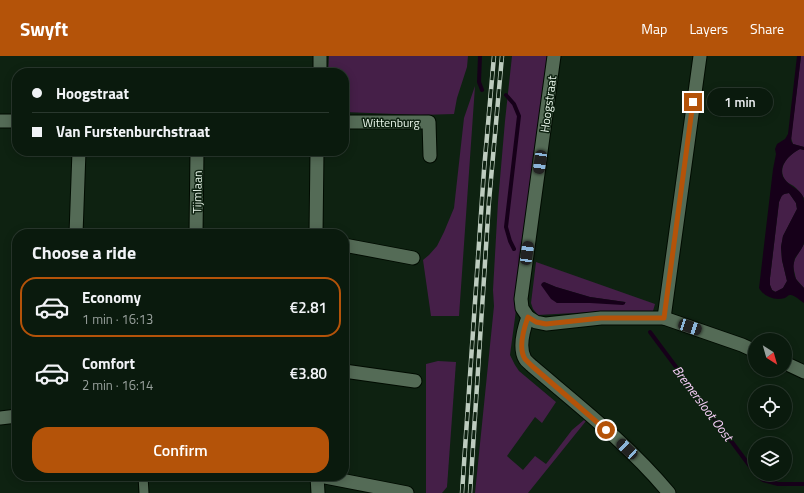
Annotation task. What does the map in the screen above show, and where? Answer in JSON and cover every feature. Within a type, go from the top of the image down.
[{"type":"street","points":[[320,56],[320,68]]},
{"type":"street","name":"Hoogstraat","points":[[528,317],[522,308],[521,299],[554,56]]},
{"type":"street","points":[[664,318],[700,56]]},
{"type":"street","points":[[0,121],[12,121]]},
{"type":"street","name":"Wittenburg","points":[[349,122],[429,122],[430,156]]},
{"type":"street","points":[[76,229],[79,156]]},
{"type":"street","name":"Tijmlaan","points":[[196,229],[197,156]]},
{"type":"street","points":[[316,229],[317,156]]},
{"type":"street","points":[[349,247],[413,258]]},
{"type":"street","points":[[669,493],[627,449],[524,358],[522,348],[524,328],[528,317],[536,322],[546,324],[601,318],[664,318],[748,348]]},
{"type":"street","points":[[792,366],[804,372]]},
{"type":"street","points":[[349,372],[415,381]]},
{"type":"street","points":[[0,418],[12,417]]},
{"type":"street","points":[[143,481],[144,493]]},
{"type":"street","points":[[318,493],[319,481]]},
{"type":"street","points":[[345,481],[407,493]]},
{"type":"shaded area","points":[[329,56],[468,56],[467,67],[457,98],[454,114],[420,115],[349,112],[349,68],[328,68]]},
{"type":"shaded area","points":[[512,56],[550,56],[510,355],[519,371],[556,402],[542,423],[535,417],[507,456],[523,470],[535,456],[546,464],[572,430],[584,420],[586,421],[528,493],[475,493],[494,306],[493,290],[498,202]]},
{"type":"shaded area","points":[[797,56],[801,56],[791,141],[793,144],[804,147],[804,150],[800,149],[787,159],[782,168],[782,173],[787,182],[804,198],[804,242],[802,249],[795,258],[794,274],[796,279],[804,288],[804,303],[791,295],[781,299],[770,298],[759,288],[776,154],[775,149],[777,144],[785,139],[788,134]],"holes":[[[789,193],[796,203],[797,209],[783,236],[781,247],[782,260],[787,281],[783,288],[775,292],[772,290],[770,285],[770,278],[779,202],[783,195]]]},
{"type":"shaded area","points":[[801,56],[804,56],[804,147],[793,144],[791,138]]},
{"type":"shaded area","points":[[475,86],[459,316],[431,316],[423,260],[437,246],[454,208],[464,118]]},
{"type":"shaded area","points":[[800,149],[804,150],[804,198],[796,188],[786,181],[782,171],[788,158]]},
{"type":"shaded area","points":[[789,193],[796,203],[797,209],[783,236],[781,247],[782,260],[787,281],[783,288],[776,292],[772,290],[770,278],[779,202],[782,195]]},
{"type":"shaded area","points":[[804,244],[804,288],[796,279],[793,266],[795,259]]},
{"type":"shaded area","points":[[536,262],[655,304],[653,311],[648,313],[611,311],[538,315],[533,309],[531,303]],"holes":[[[544,282],[590,297],[626,303],[557,303]]]},
{"type":"shaded area","points":[[544,282],[590,297],[625,302],[625,304],[557,303],[551,299],[541,285]]},
{"type":"shaded area","points":[[438,361],[456,362],[447,487],[442,493],[426,493],[426,364]]},
{"type":"waterway","name":"Bremersloot Oost","points":[[480,56],[479,82],[482,90]]},
{"type":"waterway","name":"Bremersloot Oost","points":[[506,95],[514,104],[519,116],[506,227],[514,249]]},
{"type":"waterway","name":"Bremersloot Oost","points":[[650,332],[748,464]]},
{"type":"waterway","name":"Bremersloot Oost","points":[[767,481],[778,484],[804,484]]},
{"type":"railway","points":[[462,493],[484,170],[494,56]]},
{"type":"railway","points":[[470,493],[489,201],[502,56]]},
{"type":"route","points":[[606,430],[524,358],[522,348],[524,328],[528,317],[536,322],[546,324],[601,318],[664,318],[693,102]]}]
